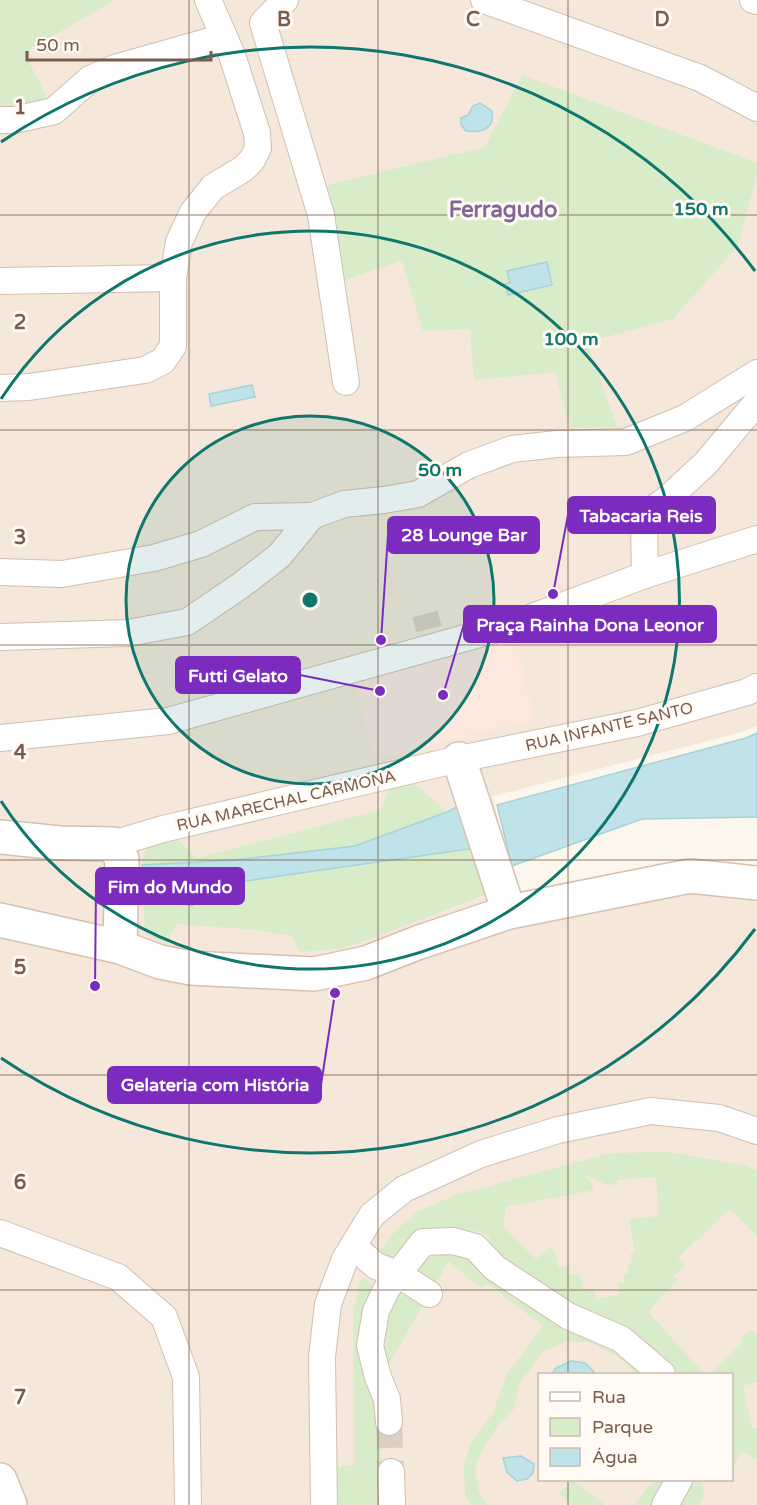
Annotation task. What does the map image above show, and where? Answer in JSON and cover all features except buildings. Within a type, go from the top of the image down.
[{"type":"street","points":[[0,388],[29,387],[146,370],[163,361],[173,346],[173,278],[179,242],[193,212],[213,187],[243,169],[252,160],[258,148],[257,133],[228,46],[208,0]]},
{"type":"street","points":[[0,120],[14,120],[54,111],[90,80],[107,72],[228,46],[263,23],[285,0]]},
{"type":"street","points":[[484,0],[700,78],[757,108]]},
{"type":"street","points":[[263,23],[321,215],[346,382]]},
{"type":"street","points":[[0,281],[173,278]]},
{"type":"street","points":[[0,572],[62,574],[154,558],[201,544],[255,517],[312,516],[344,504],[418,494],[469,465],[512,449],[557,444],[626,442],[685,418],[757,373]]},
{"type":"street","points":[[645,575],[644,524],[649,512],[666,500],[706,463],[757,402]]},
{"type":"street","points":[[0,637],[128,633],[187,622],[279,556],[312,516]]},
{"type":"street","points":[[0,738],[168,721],[508,626],[645,575],[757,539]]},
{"type":"street","name":"RUA INFANTE SANTO","points":[[463,772],[747,692],[757,687]]},
{"type":"street","points":[[463,772],[509,912]]},
{"type":"street","name":"RUA MARECHAL CARMONA","points":[[0,837],[118,851],[163,829],[463,772]]},
{"type":"street","points":[[118,851],[120,947]]},
{"type":"street","points":[[0,920],[120,947],[160,962],[191,968],[314,974],[366,963],[509,912],[690,876],[757,883]]},
{"type":"street","points":[[324,1505],[322,1357],[328,1304],[345,1259],[372,1215],[404,1189],[481,1154],[558,1130],[651,1111],[719,1118],[757,1131]]},
{"type":"street","points":[[0,1233],[118,1277],[164,1317],[186,1377],[188,1505]]},
{"type":"street","points":[[389,1422],[387,1399],[378,1377],[370,1346],[376,1311],[387,1288],[423,1242],[453,1241],[475,1247],[495,1268],[568,1316],[621,1339],[661,1373]]},
{"type":"street","points":[[352,1246],[376,1266],[398,1274],[429,1294]]},
{"type":"street","points":[[391,1472],[392,1505]]},
{"type":"street","points":[[0,1480],[10,1505]]},
{"type":"street","points":[[665,1505],[678,1481]]},
{"type":"shaded area","points":[[0,0],[757,0],[757,726],[743,732],[493,796],[508,873],[519,908],[684,889],[757,901],[757,1505],[0,1505]]},
{"type":"shaded area","points":[[508,626],[516,640],[535,720],[374,759],[352,670]]},
{"type":"green space","points":[[0,0],[115,0],[30,49],[30,64],[54,111],[0,120]]},
{"type":"green space","points":[[522,75],[757,163],[757,173],[738,246],[673,319],[587,342],[617,427],[570,428],[555,372],[474,380],[470,329],[423,331],[402,261],[338,282],[328,185],[485,147]]},
{"type":"green space","points":[[412,781],[447,812],[461,805],[489,893],[339,949],[299,952],[292,936],[256,930],[176,924],[167,945],[145,934],[142,865],[147,845],[173,836],[197,858],[381,810],[391,785]]},
{"type":"green space","points":[[668,1152],[748,1166],[757,1170],[757,1236],[730,1209],[678,1258],[685,1266],[673,1276],[677,1280],[648,1312],[704,1373],[669,1373],[494,1259],[489,1236],[476,1231],[419,1230],[410,1236],[394,1259],[384,1257],[379,1252],[396,1230],[417,1212],[455,1195],[611,1153]],"holes":[[[585,1175],[608,1185],[617,1184],[617,1180],[656,1177],[659,1216],[629,1219],[635,1253],[630,1254],[632,1263],[627,1265],[629,1273],[623,1274],[625,1282],[617,1284],[620,1294],[597,1299],[593,1288],[583,1290],[579,1273],[570,1275],[568,1266],[559,1268],[551,1247],[536,1259],[503,1227],[506,1207],[594,1190]]]},
{"type":"green space","points":[[438,1251],[457,1252],[562,1319],[597,1333],[653,1373],[636,1373],[618,1357],[589,1342],[566,1342],[542,1352],[519,1385],[514,1409],[497,1427],[482,1450],[475,1469],[479,1493],[488,1505],[471,1505],[465,1495],[464,1465],[471,1442],[493,1413],[507,1374],[543,1326],[488,1284],[480,1288],[449,1261],[432,1290],[422,1283],[420,1268],[424,1256]]},
{"type":"green space","points":[[364,1277],[378,1294],[382,1505],[336,1505],[335,1467],[355,1465],[353,1315],[359,1284]]},
{"type":"green space","points":[[410,1293],[427,1298],[384,1373],[380,1337],[394,1294]]},
{"type":"green space","points":[[751,1329],[757,1335],[757,1382],[743,1386],[752,1427],[757,1428],[757,1459],[741,1452],[733,1467],[733,1373],[711,1373],[740,1344],[742,1337]]},
{"type":"green space","points":[[573,1481],[605,1505],[572,1505],[559,1493]]},
{"type":"green space","points":[[654,1481],[670,1481],[657,1505],[633,1505]]},
{"type":"green space","points":[[683,1481],[701,1481],[703,1499],[700,1505],[671,1505]]},
{"type":"water","points":[[480,103],[492,111],[489,126],[482,130],[466,131],[461,125],[461,118],[468,115],[473,106]]},
{"type":"water","points":[[547,262],[552,285],[508,295],[505,284],[510,283],[507,271]]},
{"type":"water","points":[[252,385],[255,397],[211,406],[209,394]]},
{"type":"water","points":[[757,733],[757,817],[642,819],[512,866],[497,805],[746,738]]},
{"type":"water","points":[[461,805],[476,848],[204,887],[192,906],[180,904],[187,890],[143,896],[142,865],[234,860],[355,846]]},
{"type":"water","points":[[571,1361],[585,1363],[595,1373],[553,1373],[556,1368]]},
{"type":"water","points":[[521,1456],[534,1464],[533,1473],[527,1479],[517,1481],[507,1472],[503,1458]]},
{"type":"tunnel","points":[[425,614],[429,629]]},
{"type":"tunnel","points":[[389,1422],[391,1472]]},
{"type":"place","name":"Tabacaria Reis","points":[[553,594]]},
{"type":"place","name":"28 Lounge Bar","points":[[381,640]]},
{"type":"place","name":"Futti Gelato","points":[[380,691]]},
{"type":"place","name":"Praça Rainha Dona Leonor","points":[[443,695]]},
{"type":"place","name":"Fim do Mundo","points":[[95,986]]},
{"type":"place","name":"Gelateria com História","points":[[335,993]]},
{"type":"district","name":"Ferragudo","points":[[503,209]]}]
